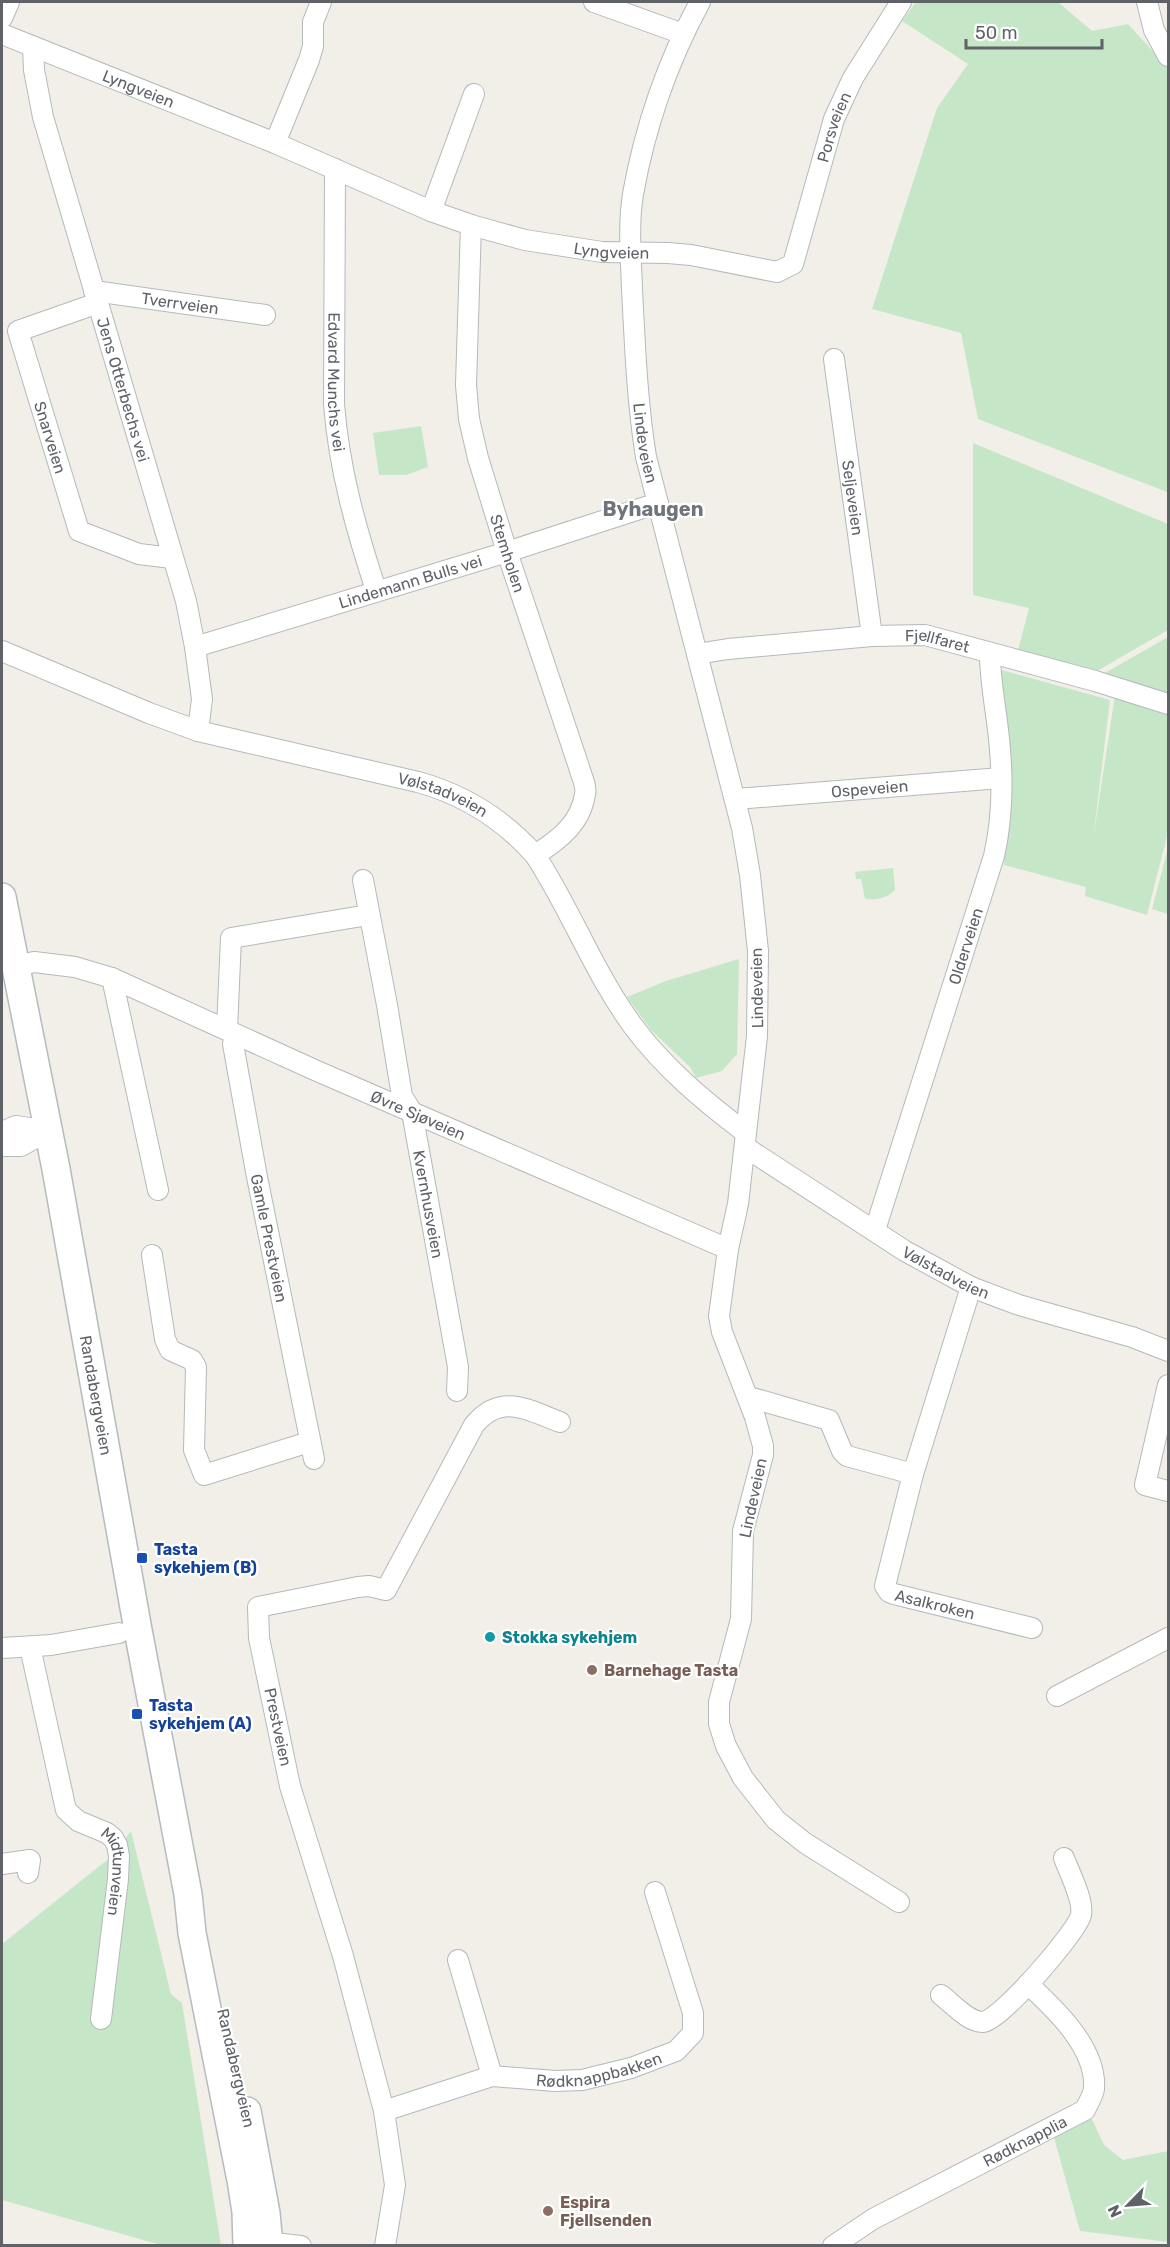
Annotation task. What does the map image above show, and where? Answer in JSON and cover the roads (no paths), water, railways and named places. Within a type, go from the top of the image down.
[{"type":"main road","name":"Randabergveien","points":[[2,897],[48,1131],[188,1893],[192,1933],[246,2212],[258,2243]]},
{"type":"street","points":[[2,18],[9,2]]},
{"type":"street","points":[[275,143],[309,60],[313,46],[313,22],[321,2]]},
{"type":"street","points":[[594,2],[683,34]]},
{"type":"street","name":"Lindeveien","points":[[700,2],[661,85],[633,195],[631,252],[637,395],[646,457],[736,799],[750,875],[758,951],[758,1036],[738,1204],[719,1307],[720,1324],[749,1397],[760,1433],[763,1455],[743,1531],[741,1619],[719,1702],[718,1724],[726,1746],[743,1778],[776,1820],[805,1843],[899,1902]]},
{"type":"street","name":"Porsveien","points":[[793,264],[834,119],[852,78],[901,2]]},
{"type":"street","points":[[1147,2],[1154,30],[1168,56]]},
{"type":"street","name":"Lyngveien","points":[[2,34],[275,143],[471,225],[525,240],[602,252],[691,255],[777,272],[793,264]]},
{"type":"street","name":"Jens Otterbechs vei","points":[[33,48],[37,93],[43,117],[186,601],[202,699],[198,731]]},
{"type":"street","points":[[431,210],[474,94]]},
{"type":"street","name":"Edvard Munchs vei","points":[[335,169],[334,404],[336,433],[351,510],[376,590]]},
{"type":"street","name":"Stemholen","points":[[471,225],[466,384],[469,419],[478,458],[507,552],[586,793],[575,823],[555,843],[536,855]]},
{"type":"street","name":"Tverrveien","points":[[96,297],[265,315]]},
{"type":"street","name":"Snarveien","points":[[96,297],[18,331],[32,382],[79,531],[139,554],[172,558]]},
{"type":"street","name":"Seljeveien","points":[[834,359],[872,636]]},
{"type":"street","name":"Lindemann Bulls vei","points":[[195,647],[376,590],[507,552],[658,503]]},
{"type":"street","name":"Fjellfaret","points":[[697,654],[728,649],[872,636],[925,635],[1095,681],[1168,704]]},
{"type":"street","name":"Vølstadveien","points":[[2,651],[149,713],[198,731],[443,789],[480,807],[522,840],[536,855],[632,1026],[668,1068],[745,1140],[905,1251],[971,1287],[1019,1305],[1132,1337],[1168,1351]]},
{"type":"street","name":"Olderveien","points":[[875,1230],[994,856],[1002,808],[990,654]]},
{"type":"street","name":"Ospeveien","points":[[736,799],[1001,778]]},
{"type":"street","name":"Kvernhusveien","points":[[363,880],[402,1096],[412,1112],[458,1367],[457,1391]]},
{"type":"street","name":"Gamle Prestveien","points":[[152,1255],[165,1339],[170,1350],[192,1360],[196,1366],[194,1450],[204,1475],[312,1451],[231,1032],[231,938],[368,915]]},
{"type":"street","name":"Øvre Sjøveien","points":[[14,967],[34,962],[75,967],[112,978],[412,1112],[728,1249]]},
{"type":"street","points":[[112,978],[158,1190]]},
{"type":"street","points":[[2,1132],[16,1126],[48,1131]]},
{"type":"street","points":[[2,1146],[21,1146],[48,1131]]},
{"type":"street","name":"Asalkroken","points":[[971,1287],[913,1474],[885,1580],[886,1589],[894,1594],[1032,1628]]},
{"type":"street","points":[[1168,1384],[1145,1485],[1168,1491]]},
{"type":"street","points":[[749,1397],[829,1420],[842,1451],[847,1456],[913,1474]]},
{"type":"street","name":"Prestveien","points":[[385,2246],[395,2185],[384,2111],[346,1966],[290,1786],[259,1638],[258,1607],[358,1587],[369,1586],[386,1590],[479,1418],[497,1407],[516,1405],[560,1422]]},
{"type":"street","points":[[2,1648],[30,1647],[119,1633]]},
{"type":"street","points":[[1057,1696],[1168,1638]]},
{"type":"street","name":"Midtunveien","points":[[30,1647],[66,1810],[78,1821],[107,1833],[117,1845],[118,1879],[101,2019]]},
{"type":"street","points":[[941,1995],[969,2016],[983,2022],[994,2018],[1028,1984],[1075,1927],[1081,1913],[1079,1899],[1064,1858]]},
{"type":"street","points":[[2,1863],[29,1867]]},
{"type":"street","name":"Rødknappbakken","points":[[384,2111],[492,2076],[555,2081],[582,2080],[651,2061],[676,2051],[693,2033],[693,2013],[655,1892]]},
{"type":"street","points":[[458,1960],[492,2076]]},
{"type":"street","name":"Rødknapplia","points":[[832,2246],[873,2219],[1085,2110],[1094,2091],[1094,2079],[1088,2058],[1075,2034],[1055,2009],[1028,1984]]},
{"type":"street","points":[[258,2243],[301,2246]]},
{"type":"place","name":"Tasta sykehjem (B)","points":[[142,1558]]},
{"type":"place","name":"Stokka sykehjem","points":[[490,1637]]},
{"type":"place","name":"Barnehage Tasta","points":[[592,1670]]},
{"type":"place","name":"Tasta sykehjem (A)","points":[[137,1714]]},
{"type":"place","name":"Espira Fjellsenden","points":[[548,2211]]},
{"type":"district","name":"Byhaugen","points":[[653,509]]}]
